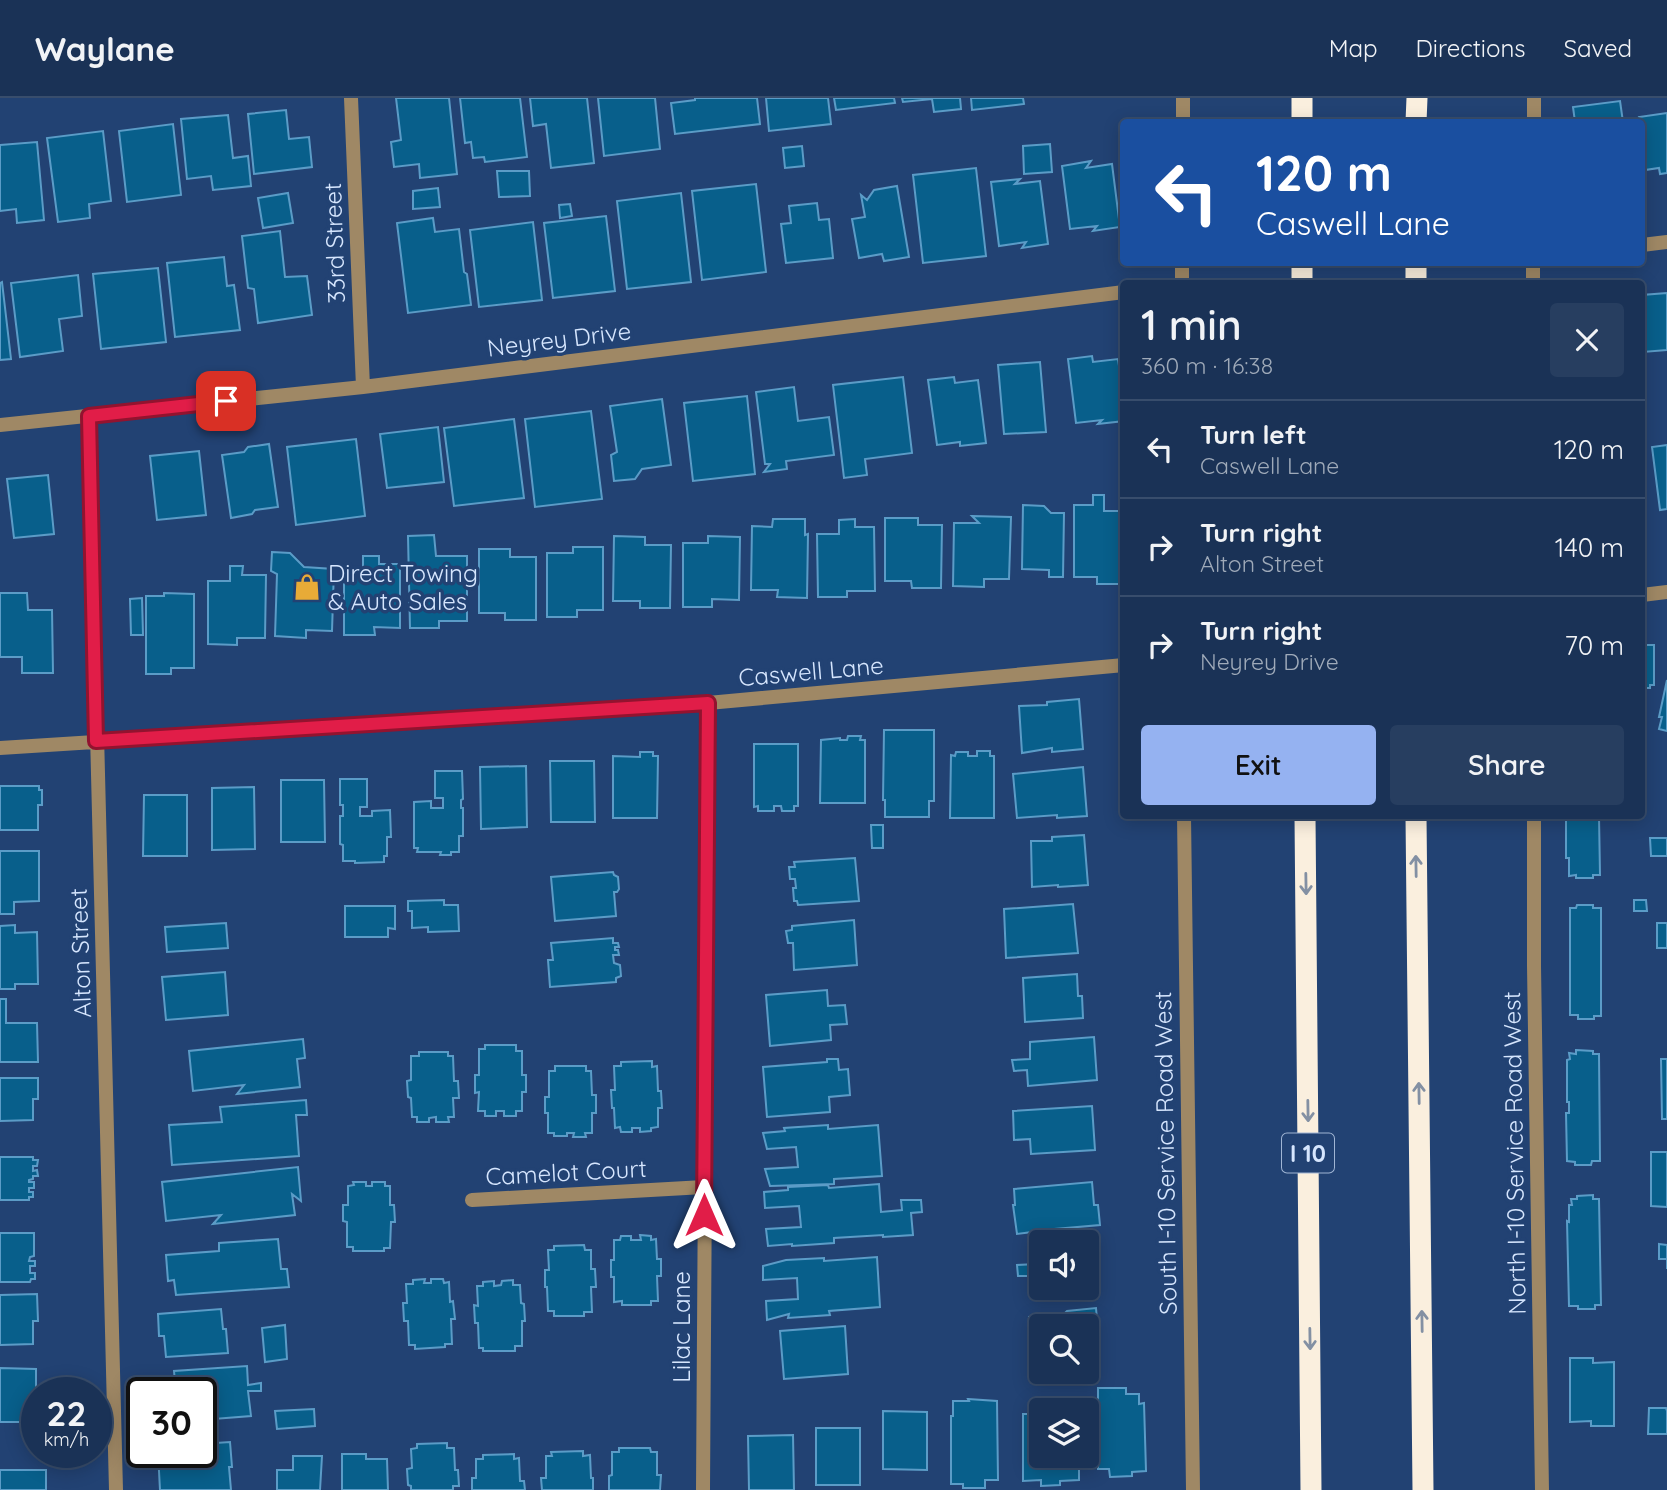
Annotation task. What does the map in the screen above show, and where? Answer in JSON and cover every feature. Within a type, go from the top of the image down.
[{"type":"highway","points":[[1302,98],[1302,119]]},
{"type":"highway","points":[[1416,119],[1417,98]]},
{"type":"highway","name":"I 10","points":[[1305,819],[1311,1490]]},
{"type":"highway","points":[[1416,819],[1423,1490]]},
{"type":"highway","points":[[1422,1389],[1434,1490]]},
{"type":"street","name":"33rd Street","points":[[351,98],[363,387]]},
{"type":"street","points":[[1183,119],[1184,98]]},
{"type":"street","points":[[1534,98],[1534,119]]},
{"type":"street","points":[[1645,245],[1667,242]]},
{"type":"street","name":"Neyrey Drive","points":[[0,425],[363,387],[1120,292]]},
{"type":"street","name":"Alton Street","points":[[89,416],[116,1490]]},
{"type":"street","points":[[1645,595],[1667,592]]},
{"type":"street","name":"Caswell Lane","points":[[0,748],[708,703],[1120,665]]},
{"type":"street","name":"Lilac Lane","points":[[703,1490],[708,703]]},
{"type":"street","name":"South I-10 Service Road West","points":[[1184,819],[1193,1490]]},
{"type":"street","name":"North I-10 Service Road West","points":[[1534,819],[1542,1490]]},
{"type":"street","name":"Camelot Court","points":[[472,1200],[704,1187]]},
{"type":"building","points":[[396,98],[449,98],[457,174],[420,178],[419,164],[394,167],[391,142],[401,140]]},
{"type":"building","points":[[460,98],[520,98],[527,157],[485,162],[484,157],[473,158],[471,142],[465,143]]},
{"type":"building","points":[[530,98],[587,98],[594,163],[551,168],[546,124],[533,126]]},
{"type":"building","points":[[598,98],[655,98],[660,149],[604,156]]},
{"type":"building","points":[[695,98],[757,98],[760,124],[675,134],[671,103]]},
{"type":"building","points":[[766,98],[828,98],[831,124],[769,131]]},
{"type":"building","points":[[834,98],[894,98],[895,103],[836,110]]},
{"type":"building","points":[[902,98],[960,98],[961,109],[934,112],[932,99],[903,102]]},
{"type":"building","points":[[971,98],[1023,98],[1024,104],[972,110]]},
{"type":"building","points":[[1620,101],[1623,119],[1575,119],[1573,107]]},
{"type":"building","points":[[286,110],[289,139],[309,137],[312,167],[254,174],[248,114]]},
{"type":"building","points":[[1667,113],[1667,173],[1660,174],[1659,168],[1645,170],[1645,119],[1639,117]]},
{"type":"building","points":[[228,115],[233,158],[248,156],[251,186],[213,190],[211,176],[187,179],[181,119]]},
{"type":"building","points":[[173,124],[181,195],[127,202],[119,131]]},
{"type":"building","points":[[103,131],[111,201],[89,204],[90,218],[58,222],[47,138]]},
{"type":"building","points":[[37,142],[44,220],[17,223],[16,209],[0,211],[0,145]]},
{"type":"building","points":[[1050,144],[1052,172],[1024,174],[1023,146]]},
{"type":"building","points":[[802,146],[804,166],[785,168],[783,148]]},
{"type":"building","points":[[1091,161],[1086,168],[1112,164],[1120,227],[1093,231],[1097,226],[1070,229],[1062,166]]},
{"type":"building","points":[[976,168],[986,256],[923,263],[913,175]]},
{"type":"building","points":[[497,171],[529,171],[530,196],[499,197]]},
{"type":"building","points":[[1020,179],[1015,184],[1040,181],[1048,244],[1022,248],[1026,242],[999,246],[991,182]]},
{"type":"building","points":[[756,184],[766,272],[702,280],[692,191]]},
{"type":"building","points":[[897,186],[909,257],[884,261],[882,254],[859,258],[852,219],[865,217],[861,195],[867,200],[874,190]]},
{"type":"building","points":[[438,188],[440,207],[413,209],[413,191]]},
{"type":"building","points":[[288,193],[293,223],[263,228],[258,198]]},
{"type":"building","points":[[681,193],[691,282],[627,289],[617,201]]},
{"type":"building","points":[[817,203],[819,220],[829,219],[833,258],[786,263],[781,224],[791,223],[789,206]]},
{"type":"building","points":[[570,204],[572,216],[560,218],[559,205]]},
{"type":"building","points":[[606,216],[615,291],[553,298],[544,223]]},
{"type":"building","points":[[433,218],[435,232],[459,229],[471,305],[408,313],[397,223]]},
{"type":"building","points":[[533,222],[542,300],[479,307],[470,230]]},
{"type":"building","points":[[280,231],[285,277],[307,276],[312,315],[258,323],[254,289],[248,288],[242,236]]},
{"type":"building","points":[[224,257],[227,286],[234,285],[240,330],[175,337],[167,263]]},
{"type":"building","points":[[158,268],[166,342],[101,349],[93,274]]},
{"type":"building","points":[[78,275],[82,316],[59,319],[63,351],[20,357],[11,283]]},
{"type":"building","points":[[2,282],[11,359],[0,360],[0,283]]},
{"type":"building","points":[[1667,293],[1667,350],[1645,352],[1645,295]]},
{"type":"building","points":[[1092,356],[1093,362],[1118,359],[1120,421],[1076,423],[1068,359]]},
{"type":"building","points":[[1040,362],[1046,432],[1004,434],[998,365]]},
{"type":"building","points":[[903,377],[912,453],[865,459],[867,475],[844,478],[833,385]]},
{"type":"building","points":[[954,377],[955,383],[978,380],[986,443],[937,445],[928,380]]},
{"type":"building","points":[[794,387],[798,421],[829,417],[834,455],[786,461],[787,469],[764,472],[770,464],[765,464],[756,392]]},
{"type":"building","points":[[747,396],[755,474],[693,481],[684,403]]},
{"type":"building","points":[[662,399],[671,465],[642,469],[635,479],[614,481],[611,455],[617,452],[610,406]]},
{"type":"building","points":[[591,411],[602,499],[535,507],[525,419]]},
{"type":"building","points":[[514,419],[524,498],[454,506],[444,428]]},
{"type":"building","points":[[438,427],[444,482],[387,488],[380,434]]},
{"type":"building","points":[[356,439],[365,516],[296,525],[287,447]]},
{"type":"building","points":[[269,444],[278,507],[255,510],[252,514],[231,518],[222,455]]},
{"type":"building","points":[[1667,445],[1667,509],[1660,510],[1652,447]]},
{"type":"building","points":[[199,451],[206,515],[157,520],[150,456]]},
{"type":"building","points":[[48,475],[54,534],[14,538],[7,479]]},
{"type":"building","points":[[1093,495],[1104,495],[1104,511],[1120,511],[1120,584],[1097,584],[1097,577],[1074,577],[1074,505],[1093,505]]},
{"type":"building","points":[[1023,505],[1044,506],[1051,513],[1064,513],[1063,577],[1049,577],[1049,570],[1022,569]]},
{"type":"building","points":[[972,516],[1011,517],[1009,579],[984,579],[984,587],[953,586],[954,523],[979,523]]},
{"type":"building","points":[[885,518],[918,518],[918,525],[942,525],[941,588],[912,588],[911,581],[885,581]]},
{"type":"building","points":[[773,519],[805,519],[805,535],[808,534],[807,598],[777,597],[778,590],[751,590],[752,526],[772,527]]},
{"type":"building","points":[[855,519],[855,527],[874,527],[875,591],[847,591],[847,597],[818,597],[817,534],[839,534],[839,520]]},
{"type":"building","points":[[434,535],[436,556],[467,556],[467,621],[439,621],[439,628],[410,628],[408,536]]},
{"type":"building","points":[[614,536],[645,537],[645,545],[671,545],[670,608],[640,608],[640,601],[613,601]]},
{"type":"building","points":[[708,536],[740,537],[739,600],[712,599],[712,607],[683,607],[683,543],[708,543]]},
{"type":"building","points":[[573,547],[603,547],[603,610],[577,610],[577,617],[547,617],[547,553],[573,553]]},
{"type":"building","points":[[479,549],[510,549],[510,557],[536,557],[536,620],[505,620],[505,613],[479,613]]},
{"type":"building","points":[[272,552],[290,553],[304,567],[334,569],[332,631],[306,630],[306,638],[275,636],[277,574],[271,571]]},
{"type":"building","points":[[363,556],[379,556],[379,564],[400,564],[400,628],[374,627],[375,635],[344,635],[344,571],[363,571]]},
{"type":"building","points":[[230,566],[243,566],[242,575],[266,575],[265,638],[237,638],[237,645],[208,644],[208,581],[230,581]]},
{"type":"building","points":[[0,593],[27,593],[28,610],[52,610],[53,673],[22,673],[22,657],[0,657]]},
{"type":"building","points":[[164,593],[194,594],[194,668],[171,668],[171,674],[146,674],[146,596],[164,596]]},
{"type":"building","points":[[142,598],[143,635],[131,635],[130,599]]},
{"type":"building","points":[[1645,645],[1654,645],[1654,685],[1650,685],[1650,688],[1645,688]]},
{"type":"building","points":[[1667,680],[1667,731],[1659,729],[1662,717],[1659,717]]},
{"type":"building","points":[[1079,699],[1083,749],[1052,752],[1052,748],[1022,753],[1019,706],[1047,705],[1047,702]]},
{"type":"building","points":[[884,730],[934,730],[934,801],[929,801],[929,817],[885,817]]},
{"type":"building","points":[[848,736],[861,736],[860,740],[865,740],[865,803],[820,803],[821,740],[847,740]]},
{"type":"building","points":[[754,744],[798,744],[798,806],[794,806],[794,811],[782,811],[781,806],[774,806],[774,811],[758,811],[758,806],[754,807]]},
{"type":"building","points":[[977,751],[990,751],[990,756],[994,756],[994,818],[950,818],[951,755],[968,752],[968,756],[977,756]]},
{"type":"building","points":[[640,752],[653,752],[653,756],[658,756],[657,818],[613,818],[613,756],[640,757]]},
{"type":"building","points":[[550,761],[594,761],[595,822],[551,822]]},
{"type":"building","points":[[526,766],[527,827],[481,829],[480,767]]},
{"type":"building","points":[[1083,767],[1087,816],[1017,818],[1013,774]]},
{"type":"building","points":[[435,771],[462,771],[463,836],[459,836],[459,852],[451,852],[451,855],[440,855],[441,852],[417,852],[418,848],[414,848],[414,802],[431,801],[431,808],[443,808],[443,798],[435,798]]},
{"type":"building","points":[[340,779],[367,779],[367,807],[360,807],[360,816],[372,816],[372,811],[390,810],[391,837],[387,837],[387,856],[384,856],[384,862],[343,861],[343,845],[340,844],[340,816],[343,816],[343,805],[340,805]]},
{"type":"building","points":[[281,780],[324,780],[325,842],[281,842]]},
{"type":"building","points":[[0,786],[39,786],[39,790],[42,790],[42,805],[38,805],[38,830],[0,830]]},
{"type":"building","points":[[254,787],[255,849],[212,850],[212,788]]},
{"type":"building","points":[[144,795],[187,795],[187,856],[143,856]]},
{"type":"building","points":[[1566,819],[1599,819],[1600,875],[1593,875],[1593,878],[1569,876],[1569,858],[1566,858]]},
{"type":"building","points":[[871,825],[883,825],[883,848],[872,848]]},
{"type":"building","points":[[1084,835],[1088,885],[1032,887],[1031,841],[1052,841],[1052,837]]},
{"type":"building","points":[[1650,838],[1667,838],[1667,856],[1651,856]]},
{"type":"building","points":[[0,851],[39,851],[39,901],[14,902],[14,914],[0,914]]},
{"type":"building","points":[[855,858],[859,901],[798,905],[797,901],[794,901],[795,879],[790,879],[789,867],[795,867],[794,862]]},
{"type":"building","points":[[613,872],[618,877],[619,889],[614,892],[616,916],[555,921],[551,877]]},
{"type":"building","points":[[444,900],[444,905],[458,905],[459,931],[428,932],[428,927],[412,928],[412,911],[408,911],[408,901]]},
{"type":"building","points":[[1634,900],[1646,900],[1647,911],[1634,911]]},
{"type":"building","points":[[1073,904],[1078,953],[1006,958],[1004,909]]},
{"type":"building","points":[[1577,905],[1601,908],[1601,1016],[1594,1016],[1594,1019],[1578,1019],[1578,1015],[1570,1015],[1570,908],[1576,908]]},
{"type":"building","points":[[345,906],[395,906],[395,929],[388,928],[388,937],[345,937]]},
{"type":"building","points":[[854,920],[857,965],[794,970],[793,943],[788,943],[786,931],[792,930],[792,926]]},
{"type":"building","points":[[226,923],[228,948],[167,952],[165,927]]},
{"type":"building","points":[[1657,923],[1667,923],[1667,948],[1657,948]]},
{"type":"building","points":[[15,925],[15,933],[37,932],[38,984],[15,984],[15,989],[0,989],[0,926]]},
{"type":"building","points":[[613,938],[613,943],[618,943],[619,947],[615,947],[619,955],[613,955],[614,963],[620,965],[621,976],[616,978],[616,982],[550,987],[548,960],[553,960],[551,943]]},
{"type":"building","points":[[225,972],[228,1015],[166,1020],[162,977]]},
{"type":"building","points":[[1077,974],[1083,1018],[1025,1022],[1023,978]]},
{"type":"building","points":[[827,990],[828,1006],[845,1005],[847,1024],[830,1025],[831,1040],[770,1046],[766,995]]},
{"type":"building","points":[[0,999],[6,999],[6,1023],[37,1023],[38,1062],[0,1062]]},
{"type":"building","points":[[1094,1037],[1097,1080],[1028,1086],[1027,1070],[1014,1071],[1012,1060],[1030,1059],[1030,1042]]},
{"type":"building","points":[[303,1039],[305,1058],[297,1059],[300,1087],[237,1094],[244,1085],[193,1091],[189,1051]]},
{"type":"building","points":[[485,1045],[516,1045],[516,1051],[522,1051],[522,1075],[526,1075],[526,1092],[522,1092],[522,1111],[516,1111],[516,1116],[504,1116],[504,1111],[496,1111],[496,1116],[485,1116],[485,1111],[478,1111],[479,1092],[475,1093],[475,1075],[479,1075],[479,1049],[485,1049]]},
{"type":"building","points":[[1576,1050],[1599,1054],[1600,1161],[1592,1161],[1591,1165],[1575,1165],[1575,1162],[1567,1161],[1567,1060],[1570,1059],[1569,1053],[1576,1054]]},
{"type":"building","points":[[419,1052],[448,1052],[448,1056],[453,1056],[454,1081],[458,1081],[459,1098],[453,1098],[454,1117],[448,1117],[449,1122],[436,1122],[436,1117],[429,1118],[429,1122],[417,1122],[417,1117],[412,1117],[407,1081],[411,1080],[411,1056],[419,1056]]},
{"type":"building","points":[[827,1059],[838,1059],[839,1070],[848,1069],[850,1095],[829,1097],[830,1112],[767,1117],[763,1067],[827,1062]]},
{"type":"building","points":[[1661,1059],[1667,1059],[1667,1119],[1662,1119]]},
{"type":"building","points":[[652,1061],[652,1067],[657,1066],[658,1091],[661,1091],[662,1108],[658,1108],[658,1127],[651,1128],[651,1131],[640,1132],[640,1128],[632,1128],[632,1132],[621,1132],[620,1127],[615,1128],[612,1108],[611,1090],[615,1090],[614,1066],[621,1066],[621,1062]]},
{"type":"building","points":[[555,1066],[586,1066],[586,1071],[591,1071],[592,1095],[596,1095],[596,1113],[592,1113],[592,1133],[585,1133],[586,1137],[573,1137],[574,1133],[554,1136],[554,1133],[548,1133],[545,1097],[549,1097],[549,1071],[555,1071]]},
{"type":"building","points":[[0,1078],[38,1078],[38,1099],[33,1099],[33,1120],[0,1121]]},
{"type":"building","points":[[306,1100],[307,1115],[296,1115],[299,1156],[172,1165],[169,1125],[222,1122],[220,1107]]},
{"type":"building","points":[[1092,1106],[1095,1150],[1031,1154],[1030,1139],[1014,1140],[1013,1111]]},
{"type":"building","points":[[828,1125],[828,1129],[878,1125],[882,1176],[834,1179],[834,1184],[770,1186],[765,1169],[798,1167],[796,1147],[767,1149],[763,1133],[785,1131],[784,1128]]},
{"type":"building","points":[[1651,1152],[1667,1152],[1667,1207],[1651,1206]]},
{"type":"building","points":[[0,1157],[33,1157],[33,1160],[38,1160],[33,1171],[37,1170],[38,1176],[29,1180],[34,1182],[34,1188],[29,1188],[33,1197],[29,1197],[29,1200],[0,1200]]},
{"type":"building","points":[[298,1167],[301,1201],[292,1194],[295,1215],[213,1224],[221,1215],[166,1221],[162,1182]]},
{"type":"building","points":[[353,1182],[366,1182],[366,1186],[372,1186],[372,1182],[385,1182],[385,1186],[390,1186],[390,1205],[394,1205],[395,1222],[391,1222],[390,1248],[384,1248],[384,1251],[353,1251],[353,1247],[347,1247],[347,1222],[343,1221],[343,1205],[348,1205],[348,1186],[354,1185]]},
{"type":"building","points":[[1092,1182],[1094,1205],[1098,1205],[1100,1225],[1029,1230],[1029,1232],[1017,1234],[1014,1189]]},
{"type":"building","points":[[879,1184],[881,1212],[902,1210],[901,1200],[921,1200],[922,1212],[911,1213],[913,1235],[834,1238],[834,1243],[768,1246],[766,1229],[801,1227],[799,1206],[765,1208],[764,1192],[788,1190],[788,1187],[828,1185],[829,1188]]},
{"type":"building","points":[[1593,1195],[1593,1199],[1599,1199],[1601,1305],[1595,1305],[1595,1309],[1578,1309],[1578,1306],[1569,1306],[1569,1205],[1572,1205],[1571,1199],[1577,1199],[1577,1196]]},
{"type":"building","points":[[0,1233],[34,1233],[34,1256],[30,1257],[29,1261],[35,1261],[35,1266],[30,1266],[30,1273],[35,1273],[35,1279],[30,1282],[0,1282]]},
{"type":"building","points":[[640,1235],[651,1236],[651,1240],[656,1239],[657,1259],[661,1259],[661,1276],[657,1276],[658,1301],[651,1301],[651,1305],[622,1305],[622,1301],[614,1302],[611,1260],[614,1260],[614,1240],[620,1240],[621,1236],[631,1236],[631,1240],[641,1240]]},
{"type":"building","points":[[278,1239],[281,1269],[287,1269],[289,1287],[176,1295],[174,1280],[168,1281],[166,1255],[219,1251],[219,1243]]},
{"type":"building","points":[[1659,1244],[1667,1245],[1667,1259],[1659,1259]]},
{"type":"building","points":[[584,1245],[585,1250],[591,1250],[591,1269],[595,1269],[596,1287],[591,1287],[592,1312],[584,1312],[584,1316],[554,1316],[554,1311],[548,1311],[545,1287],[545,1270],[549,1270],[548,1250],[554,1250],[554,1246]]},
{"type":"building","points":[[877,1257],[880,1307],[829,1311],[830,1315],[788,1318],[789,1314],[767,1320],[766,1301],[798,1299],[797,1278],[763,1280],[763,1266],[786,1260],[824,1258],[824,1261]]},
{"type":"building","points":[[1029,1264],[1029,1276],[1018,1276],[1017,1265]]},
{"type":"building","points":[[425,1279],[424,1283],[431,1283],[431,1279],[449,1282],[450,1302],[453,1301],[455,1319],[451,1319],[452,1344],[445,1344],[445,1347],[415,1349],[415,1345],[409,1345],[408,1321],[404,1321],[403,1303],[407,1303],[406,1284]]},
{"type":"building","points":[[513,1280],[513,1285],[520,1285],[521,1303],[524,1304],[522,1346],[515,1346],[515,1351],[483,1351],[483,1348],[479,1348],[478,1323],[475,1323],[477,1286],[483,1286],[483,1282],[494,1281],[494,1286],[501,1285],[502,1281]]},
{"type":"building","points":[[37,1294],[38,1321],[33,1321],[33,1344],[0,1345],[0,1295]]},
{"type":"building","points":[[1096,1308],[1096,1314],[1056,1314]]},
{"type":"building","points":[[221,1309],[228,1353],[166,1357],[164,1336],[159,1336],[158,1314]]},
{"type":"building","points":[[285,1325],[287,1359],[265,1362],[262,1328]]},
{"type":"building","points":[[845,1326],[848,1374],[784,1379],[780,1331]]},
{"type":"building","points":[[1570,1358],[1593,1358],[1593,1363],[1614,1362],[1614,1426],[1591,1426],[1591,1421],[1570,1422]]},
{"type":"building","points":[[247,1366],[248,1385],[261,1383],[261,1391],[248,1391],[251,1416],[217,1419],[217,1377],[175,1377],[174,1371]]},
{"type":"building","points":[[0,1368],[36,1369],[36,1377],[21,1377],[21,1422],[0,1422]]},
{"type":"building","points":[[1098,1388],[1126,1388],[1126,1394],[1139,1394],[1139,1404],[1144,1403],[1146,1471],[1132,1472],[1132,1476],[1110,1477],[1109,1469],[1098,1469]]},
{"type":"building","points":[[968,1399],[997,1401],[998,1480],[985,1480],[985,1488],[963,1488],[963,1484],[951,1484],[953,1401],[969,1401]]},
{"type":"building","points":[[1649,1408],[1666,1408],[1667,1434],[1648,1434]]},
{"type":"building","points":[[314,1409],[315,1426],[277,1429],[275,1411]]},
{"type":"building","points":[[883,1411],[927,1412],[927,1470],[883,1469]]},
{"type":"building","points":[[1023,1414],[1029,1414],[1029,1468],[1079,1468],[1079,1480],[1041,1486],[1041,1480],[1023,1481]]},
{"type":"building","points":[[816,1428],[860,1428],[860,1485],[816,1485]]},
{"type":"building","points":[[793,1435],[794,1490],[749,1490],[748,1436]]},
{"type":"building","points":[[230,1442],[231,1490],[160,1490],[159,1468],[217,1468],[217,1443]]},
{"type":"building","points":[[447,1443],[447,1448],[454,1448],[459,1486],[453,1486],[453,1490],[411,1490],[407,1469],[412,1468],[411,1449],[417,1448],[417,1444]]},
{"type":"building","points":[[619,1448],[650,1448],[651,1452],[657,1452],[657,1475],[661,1475],[660,1490],[609,1490],[612,1452],[619,1452]]},
{"type":"building","points":[[583,1451],[583,1456],[590,1455],[593,1490],[542,1490],[541,1478],[546,1478],[546,1456],[552,1456],[551,1452]]},
{"type":"building","points":[[342,1454],[366,1454],[366,1459],[387,1459],[388,1490],[342,1490]]},
{"type":"building","points":[[514,1454],[514,1459],[519,1458],[520,1481],[524,1481],[525,1490],[472,1490],[472,1478],[476,1478],[476,1459],[483,1459],[483,1455]]},
{"type":"building","points":[[293,1456],[322,1456],[320,1490],[277,1490],[277,1470],[293,1470]]},
{"type":"building","points":[[0,1470],[46,1470],[46,1490],[0,1490]]},
{"type":"place","name":"Direct Towing & Auto Sales","points":[[307,587]]},
{"type":"route","points":[[226,401],[89,416],[96,741],[708,703],[704,1215]]}]
